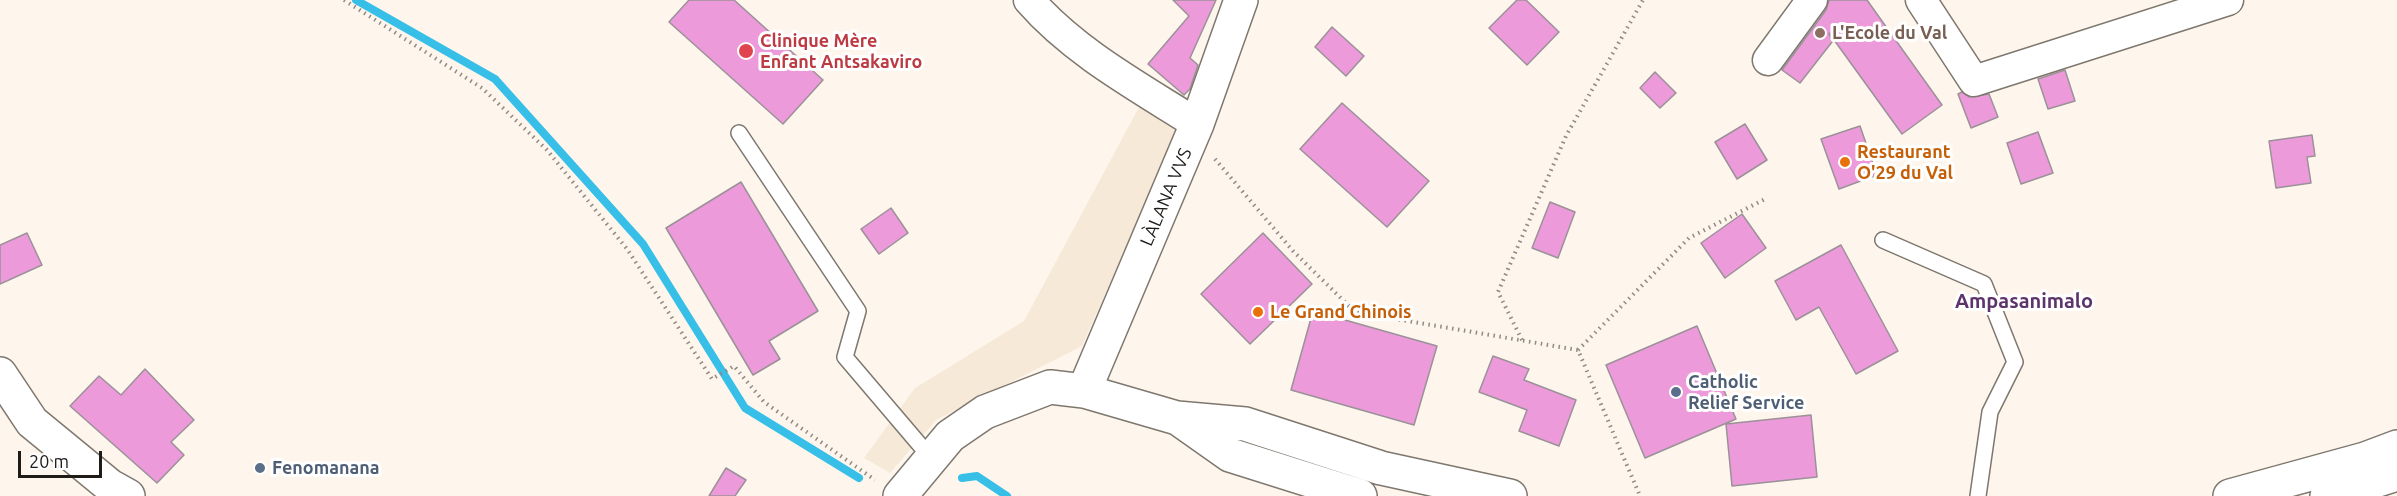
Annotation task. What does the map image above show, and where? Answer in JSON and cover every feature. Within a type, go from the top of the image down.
[{"type":"street","points":[[1029,0],[1043,17],[1103,64],[1197,124]]},
{"type":"street","name":"LÀLANA VVS","points":[[1084,392],[1197,124],[1241,0]]},
{"type":"street","points":[[1768,60],[1812,0]]},
{"type":"street","points":[[1921,0],[1974,81],[2228,0]]},
{"type":"street","points":[[0,374],[33,422],[110,486],[128,496]]},
{"type":"street","points":[[889,489],[931,458],[950,436],[985,412],[1011,400],[1050,387],[1084,392],[1177,418],[1245,424],[1382,468],[1510,496]]},
{"type":"street","points":[[1177,418],[1230,455],[1360,496]]},
{"type":"street","points":[[2230,496],[2365,459],[2397,447]]},
{"type":"street","points":[[2327,496],[2397,474]]},
{"type":"lane","points":[[739,133],[858,311],[845,357],[931,458]]},
{"type":"lane","points":[[1883,240],[1984,284],[2015,362],[1990,412],[1978,496]]},
{"type":"path","points":[[345,0],[482,88],[548,150],[627,249],[712,379],[734,366],[764,402],[889,489]]},
{"type":"path","points":[[1522,340],[1498,292],[1566,136],[1643,0]]},
{"type":"path","points":[[1197,124],[1216,162],[1293,251],[1355,312],[1578,350]]},
{"type":"path","points":[[1578,350],[1689,238],[1765,199]]},
{"type":"path","points":[[1578,350],[1640,496]]},
{"type":"shaded area","points":[[1145,96],[1183,118],[1082,346],[936,420],[890,473],[864,458],[915,388],[1024,321]]},
{"type":"building","name":"Clinique Mère Enfant Antsakaviro","points":[[689,0],[734,0],[823,80],[783,124],[669,22]]},
{"type":"building","points":[[1173,0],[1216,0],[1190,58],[1198,65],[1190,89],[1184,95],[1148,64],[1189,16]]},
{"type":"building","points":[[1517,0],[1526,0],[1559,32],[1527,65],[1489,28]]},
{"type":"building","points":[[1829,0],[1867,0],[1942,105],[1902,134],[1829,33],[1832,42],[1800,83],[1782,70],[1826,10]]},
{"type":"building","points":[[1332,27],[1364,56],[1346,76],[1315,47]]},
{"type":"building","points":[[2065,70],[2075,101],[2048,109],[2038,79]]},
{"type":"building","points":[[1655,72],[1676,93],[1660,108],[1640,88]]},
{"type":"building","points":[[1962,92],[1969,97],[1989,94],[1998,117],[1971,128],[1958,94]]},
{"type":"building","points":[[1342,103],[1429,181],[1387,227],[1300,149]]},
{"type":"building","points":[[1745,124],[1767,160],[1737,179],[1715,142]]},
{"type":"building","points":[[1860,126],[1877,175],[1839,189],[1821,139]]},
{"type":"building","points":[[2038,132],[2053,173],[2021,184],[2007,143]]},
{"type":"building","points":[[2312,135],[2315,156],[2307,157],[2311,183],[2276,188],[2269,141]]},
{"type":"building","points":[[741,182],[818,311],[769,341],[780,359],[753,375],[666,228]]},
{"type":"building","points":[[1550,202],[1575,212],[1558,258],[1532,248]]},
{"type":"building","points":[[891,208],[908,233],[879,254],[861,229]]},
{"type":"building","points":[[1742,214],[1766,248],[1725,278],[1701,243]]},
{"type":"building","points":[[27,233],[42,265],[0,284],[0,245]]},
{"type":"building","points":[[1263,233],[1312,284],[1250,344],[1201,294]]},
{"type":"building","points":[[1841,245],[1898,351],[1856,374],[1819,307],[1796,320],[1775,281]]},
{"type":"building","points":[[1313,311],[1437,346],[1414,425],[1291,390]]},
{"type":"building","points":[[1697,326],[1736,419],[1645,458],[1606,365]]},
{"type":"building","points":[[1493,356],[1529,369],[1524,380],[1576,400],[1559,446],[1519,431],[1527,410],[1479,392]]},
{"type":"building","points":[[145,369],[194,420],[171,442],[184,455],[157,483],[70,406],[99,376],[121,395]]},
{"type":"building","points":[[1811,415],[1817,477],[1732,486],[1726,424]]},
{"type":"building","points":[[726,468],[746,480],[735,496],[709,496]]},
{"type":"waterway","points":[[356,0],[495,79],[643,244],[745,408],[859,478]]},
{"type":"waterway","points":[[962,478],[977,476],[1007,496]]},
{"type":"place","name":"L'Ecole du Val","points":[[1820,33]]},
{"type":"place","name":"Clinique Mère Enfant Antsakaviro","points":[[746,51]]},
{"type":"place","name":"Restaurant O'29 du Val","points":[[1845,162]]},
{"type":"place","name":"Le Grand Chinois","points":[[1258,312]]},
{"type":"place","name":"Catholic Relief Service","points":[[1676,392]]},
{"type":"place","name":"Fenomanana","points":[[260,468]]},
{"type":"district","name":"Ampasanimalo","points":[[2024,301]]}]
